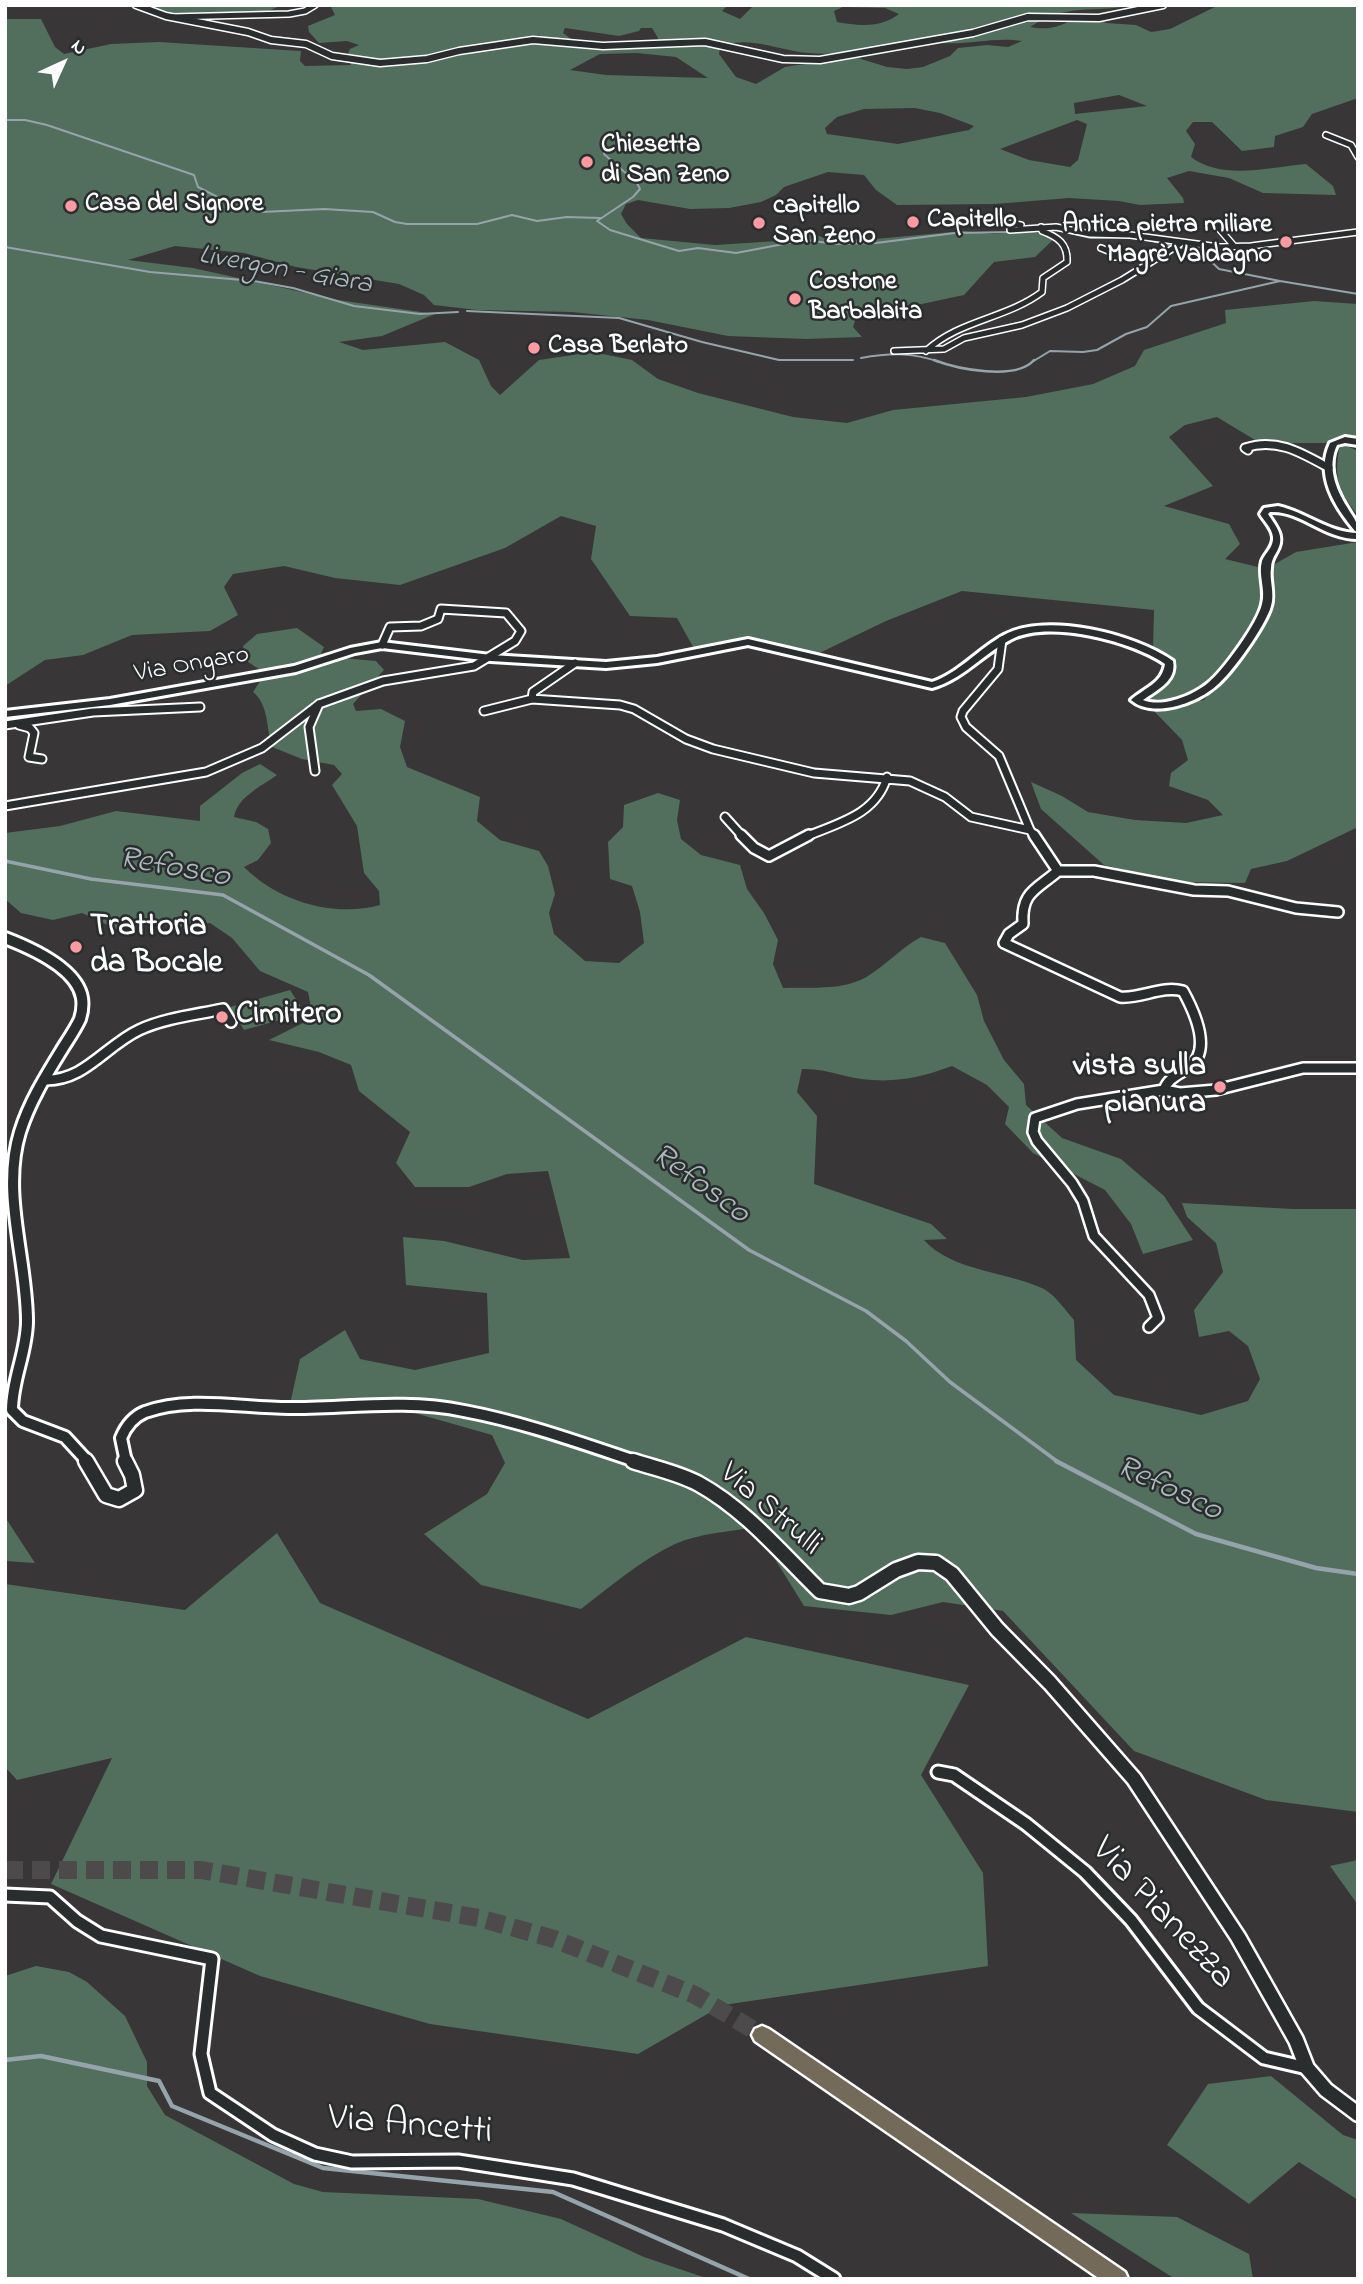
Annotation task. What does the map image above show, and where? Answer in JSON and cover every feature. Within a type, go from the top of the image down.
[{"type":"highway","points":[[762,2035],[1118,2279]]},
{"type":"main road","points":[[1358,442],[1345,440],[1334,443],[1330,449],[1329,468],[1333,494],[1358,528]]},
{"type":"main road","points":[[1002,640],[1027,631],[1082,633],[1121,642],[1170,663],[1166,680],[1136,700],[1152,706],[1176,701],[1212,684],[1228,667],[1263,613],[1267,598],[1267,562],[1278,541],[1264,514],[1267,510],[1282,510],[1336,535],[1358,536]]},
{"type":"main road","name":"Via Ongaro","points":[[6,721],[296,669],[353,650],[382,645],[491,659],[641,663],[748,642],[932,685],[944,681],[1002,640]]},
{"type":"street","points":[[136,5],[171,17],[248,32],[271,40],[299,43],[332,56],[369,63],[427,59],[525,41],[603,46],[683,41],[714,43],[783,59],[820,60],[973,33],[1028,17],[1099,18],[1163,5]]},
{"type":"street","points":[[171,17],[187,14],[226,17],[252,13],[289,13],[311,9],[314,5]]},
{"type":"street","points":[[427,59],[439,60]]},
{"type":"street","points":[[1326,135],[1352,145],[1358,157]]},
{"type":"street","points":[[995,221],[1090,234],[1141,236],[1177,245],[1234,246],[1356,234]]},
{"type":"street","points":[[1216,225],[1234,246]]},
{"type":"street","points":[[926,351],[954,329],[1018,307],[1034,298],[1042,292],[1043,278],[1067,262],[1068,253],[1060,239],[1043,228],[1010,230]]},
{"type":"street","points":[[894,351],[944,349],[964,338],[1022,325],[1067,308],[1122,280],[1177,245]]},
{"type":"street","points":[[1101,248],[1115,256],[1160,256]]},
{"type":"street","points":[[1248,450],[1245,448],[1258,444],[1290,447],[1329,468]]},
{"type":"street","name":"Via Ongaro","points":[[382,645],[390,627],[416,628],[432,623],[439,619],[441,609],[506,613],[521,634],[491,659]]},
{"type":"street","points":[[1002,640],[1002,655],[994,679],[966,705],[961,715],[962,720],[998,753],[1030,830],[1058,871]]},
{"type":"street","points":[[5,806],[206,772],[262,748],[318,704],[383,681],[452,672],[491,659]]},
{"type":"street","points":[[533,699],[533,692],[575,663]]},
{"type":"street","points":[[484,711],[533,699],[620,705],[634,709],[686,739],[732,755],[814,773],[910,781],[946,797],[971,817],[982,822],[1030,830]]},
{"type":"street","points":[[315,771],[309,727],[318,704]]},
{"type":"street","points":[[6,721],[93,712],[200,707]]},
{"type":"street","points":[[6,721],[30,728],[34,733],[29,757],[42,759]]},
{"type":"street","points":[[725,817],[735,826],[746,844],[769,856],[774,855],[807,836],[829,830],[873,804],[885,788],[887,777]]},
{"type":"street","points":[[1164,1090],[1167,1082],[1191,1065],[1198,1052],[1200,1034],[1183,991],[1175,988],[1136,999],[1120,997],[1004,943],[1009,933],[1023,924],[1022,905],[1027,897],[1058,871],[1094,871],[1194,890],[1228,891],[1296,908],[1338,912]]},
{"type":"street","points":[[5,937],[42,957],[73,979],[82,997],[80,1020],[45,1080],[59,1081],[74,1077],[128,1035],[153,1024],[223,1009],[231,1022]]},
{"type":"street","points":[[1149,1327],[1158,1318],[1149,1295],[1094,1236],[1083,1200],[1037,1141],[1033,1132],[1035,1118],[1077,1104],[1164,1090],[1177,1092],[1237,1087],[1302,1068],[1358,1068]]},
{"type":"street","name":"Via Strulli","points":[[45,1080],[23,1121],[15,1151],[16,1202],[27,1323],[13,1385],[12,1410],[23,1422],[67,1438],[80,1453],[106,1496],[113,1499],[125,1497],[135,1487],[120,1447],[121,1438],[135,1418],[153,1410],[248,1405],[284,1408],[419,1405],[465,1411],[491,1418],[696,1482],[716,1493],[820,1591],[831,1595],[843,1597],[859,1593],[906,1565],[918,1562],[936,1563],[952,1574],[997,1629],[1050,1683],[1134,1779],[1238,1937]]},
{"type":"street","name":"Via Pianezza","points":[[938,1772],[954,1775],[1026,1824],[1085,1872],[1131,1920],[1198,2008],[1264,2058],[1307,2068]]},
{"type":"street","name":"Via Ancetti","points":[[5,1895],[50,1896],[78,1922],[107,1938],[192,1952],[212,1959],[213,1982],[205,2012],[201,2054],[210,2093],[273,2135],[315,2154],[352,2162],[458,2161],[573,2179],[723,2225],[797,2256],[834,2279]]},
{"type":"street","name":"Via Pianezza","points":[[1238,1937],[1296,2040],[1307,2068],[1326,2090],[1358,2114]]},
{"type":"green space","points":[[122,5],[282,5],[264,13],[171,17]]},
{"type":"green space","points":[[330,5],[728,5],[722,11],[740,19],[754,5],[1132,5],[1069,11],[1030,27],[1053,27],[1073,18],[1095,18],[1106,23],[1136,25],[1151,32],[1170,29],[1219,5],[1358,5],[1358,98],[1312,114],[1303,127],[1275,136],[1274,147],[1242,151],[1212,122],[1193,122],[1186,131],[1195,144],[1191,157],[1204,164],[1217,169],[1247,171],[1306,164],[1333,186],[1336,195],[1263,193],[1229,178],[1189,171],[1167,178],[1184,203],[1140,205],[1069,198],[995,204],[897,205],[876,190],[864,175],[828,172],[784,187],[776,195],[761,202],[729,208],[690,209],[638,200],[626,204],[621,214],[641,238],[715,245],[793,240],[802,230],[830,240],[963,231],[994,234],[1030,231],[1055,238],[1035,257],[994,262],[964,295],[856,318],[853,327],[862,337],[806,339],[728,336],[648,320],[572,312],[477,310],[434,305],[424,295],[399,284],[296,267],[244,253],[175,246],[128,260],[193,268],[338,300],[435,314],[382,336],[339,342],[363,350],[445,342],[479,360],[491,386],[500,395],[539,360],[593,352],[632,360],[658,379],[698,393],[793,417],[847,423],[893,410],[1026,397],[1093,384],[1135,366],[1144,350],[1226,323],[1225,310],[1314,301],[1358,304],[1358,437],[1324,443],[1260,443],[1217,417],[1185,425],[1169,437],[1213,486],[1164,506],[1229,524],[1240,544],[1225,559],[1266,569],[1296,552],[1358,542],[1356,828],[1287,861],[1251,869],[1245,883],[1174,882],[1104,865],[1041,809],[1031,782],[1088,812],[1135,820],[1186,823],[1223,815],[1208,800],[1169,786],[1171,773],[1188,760],[1182,740],[1151,708],[1204,700],[1247,651],[1274,607],[1268,575],[1267,597],[1259,617],[1234,658],[1217,679],[1187,697],[1160,704],[1143,702],[1140,697],[1160,685],[1167,659],[1153,652],[1154,610],[962,591],[886,621],[809,658],[763,646],[742,645],[697,654],[677,618],[630,616],[591,559],[596,526],[561,516],[505,548],[400,585],[335,578],[284,566],[233,574],[224,587],[238,615],[210,631],[132,635],[83,655],[45,660],[5,686],[5,19],[41,19],[55,47],[64,54],[111,44],[159,42],[301,51],[300,61],[305,66],[351,65],[347,56],[350,49],[359,45],[347,41],[319,43],[309,32],[308,26],[335,15]],"holes":[[[843,7],[885,8],[899,14],[885,22],[862,25],[837,22],[834,11]],[[565,28],[619,36],[639,31],[641,28],[652,28],[658,38],[656,45],[564,44],[571,39],[563,33]],[[943,36],[934,42],[1022,41],[1008,47],[987,45],[958,48],[950,56],[923,67],[907,69],[887,67],[858,58],[797,65],[785,67],[756,84],[736,77],[719,54],[720,47],[741,42],[809,53],[860,51]],[[637,53],[676,57],[708,78],[606,75],[570,70],[600,54]],[[1119,95],[1147,106],[1075,114],[1074,103]],[[915,108],[940,113],[974,126],[969,130],[898,144],[827,134],[825,128],[837,117],[864,109]],[[1077,120],[1087,124],[1078,160],[1070,167],[1029,160],[1000,149]]]},
{"type":"green space","points":[[1345,445],[1358,451],[1358,516],[1342,492],[1338,477],[1339,449]]},
{"type":"green space","points":[[297,628],[324,647],[320,656],[376,661],[384,670],[353,704],[356,711],[381,709],[405,721],[400,747],[407,767],[480,797],[477,821],[500,840],[539,851],[548,866],[555,894],[549,913],[554,934],[585,961],[619,963],[644,943],[640,912],[632,886],[610,879],[608,842],[623,827],[624,805],[658,793],[680,800],[677,820],[681,839],[701,855],[740,865],[747,889],[778,940],[773,964],[783,988],[827,987],[859,981],[921,937],[945,943],[977,995],[984,1021],[1004,1060],[1024,1084],[1026,1105],[1062,1138],[1121,1159],[1164,1196],[1193,1240],[1143,1254],[1131,1224],[1105,1190],[1033,1153],[1005,1124],[1009,1107],[987,1085],[952,1066],[913,1078],[893,1080],[863,1079],[802,1069],[797,1092],[817,1116],[814,1184],[931,1224],[947,1239],[924,1240],[935,1250],[965,1265],[1044,1289],[1074,1320],[1076,1360],[1114,1395],[1201,1415],[1248,1401],[1260,1379],[1248,1346],[1229,1331],[1199,1337],[1194,1310],[1223,1272],[1216,1243],[1187,1217],[1182,1203],[1293,1209],[1358,1209],[1358,1812],[1266,1800],[1134,1751],[1003,1611],[943,1602],[891,1615],[804,1606],[755,1527],[704,1535],[662,1550],[581,1609],[481,1585],[424,1534],[487,1494],[505,1463],[492,1435],[411,1412],[288,1413],[300,1359],[345,1330],[360,1359],[415,1370],[489,1353],[487,1293],[406,1285],[403,1237],[444,1241],[523,1260],[570,1258],[548,1171],[507,1174],[469,1187],[415,1187],[396,1163],[410,1132],[359,1091],[351,1065],[319,1052],[269,1040],[313,1018],[308,992],[260,971],[232,938],[210,923],[177,927],[156,924],[116,929],[82,913],[53,920],[21,913],[5,899],[5,833],[60,826],[116,811],[200,821],[200,806],[242,773],[260,764],[277,775],[245,798],[234,817],[256,822],[268,829],[271,843],[258,860],[244,867],[273,889],[307,904],[344,909],[380,905],[379,891],[364,873],[357,826],[332,785],[342,774],[334,765],[302,759],[272,747],[262,703],[253,692],[262,671],[245,660],[243,646],[257,634]]},
{"type":"green space","points":[[290,990],[305,1013],[244,1030],[230,1007]]},
{"type":"green space","points":[[5,1517],[35,1563],[5,1561]]},
{"type":"green space","points":[[277,1533],[320,1603],[588,1719],[746,1637],[969,1685],[921,1775],[983,1873],[988,1966],[723,2005],[638,2054],[430,2024],[260,1976],[51,1884],[112,1758],[17,1780],[5,1767],[5,1584],[185,1610]]},
{"type":"green space","points":[[1358,1860],[1358,1905],[1330,1866]]},
{"type":"green space","points":[[36,1966],[69,1972],[87,1982],[125,2016],[147,2062],[147,2086],[165,2115],[294,2184],[323,2192],[478,2199],[561,2219],[644,2257],[709,2279],[5,2279],[5,1976]]},
{"type":"green space","points":[[1271,2076],[1343,2135],[1358,2140],[1358,2200],[1299,2162],[1249,2204],[1167,2145],[1208,2084]]},
{"type":"green space","points":[[1071,2213],[1177,2217],[1249,2254],[1253,2279],[1175,2279]]},
{"type":"waterway","points":[[5,120],[25,120],[47,125],[194,175],[198,187],[235,206],[262,212],[324,209],[373,212],[395,222],[407,224],[477,224],[512,215],[537,221],[567,217],[601,218]]},
{"type":"waterway","points":[[605,145],[604,154],[637,183],[640,189],[633,197],[597,221],[610,230],[679,251],[698,248],[736,253],[805,240],[836,244],[876,243],[955,233],[1012,232]]},
{"type":"waterway","points":[[1052,229],[1091,238],[1127,237]]},
{"type":"waterway","points":[[1148,240],[1202,253],[1219,269],[1280,281]]},
{"type":"waterway","name":"Livergon - Giara","points":[[5,247],[150,272],[254,281],[293,288],[354,306],[420,314],[458,312]]},
{"type":"waterway","name":"Livergon - Giara","points":[[1032,362],[1050,351],[1097,350],[1126,334],[1147,327],[1171,306],[1280,281]]},
{"type":"waterway","name":"Livergon - Giara","points":[[1280,281],[1358,294]]},
{"type":"waterway","name":"Livergon - Giara","points":[[467,311],[619,318],[702,342],[779,360],[853,360]]},
{"type":"waterway","name":"Livergon - Giara","points":[[861,358],[900,354],[939,362]]},
{"type":"waterway","name":"Livergon - Giara","points":[[934,360],[957,367],[1001,372],[1014,370],[1034,360]]},
{"type":"waterway","name":"Refosco","points":[[5,861],[91,879],[223,895],[369,975],[749,1250],[866,1311],[906,1341],[950,1382],[1058,1462]]},
{"type":"waterway","name":"Refosco","points":[[1056,1461],[1196,1534],[1316,1568],[1358,1574]]},
{"type":"waterway","points":[[5,2060],[41,2056],[159,2081],[172,2106],[323,2168],[553,2192],[749,2279]]},
{"type":"tunnel","points":[[5,1870],[201,1870],[479,1918],[554,1939],[695,1995],[762,2035]]},
{"type":"place","name":"Chiesetta di San Zeno","points":[[587,162]]},
{"type":"place","name":"Casa del Signore","points":[[71,206]]},
{"type":"place","name":"Capitello","points":[[913,222]]},
{"type":"place","name":"capitello San Zeno","points":[[759,223]]},
{"type":"place","name":"Antica pietra miliare Magrè Valdagno","points":[[1286,242]]},
{"type":"place","name":"Costone Barbalaita","points":[[795,299]]},
{"type":"place","name":"Casa Berlato","points":[[534,348]]},
{"type":"place","name":"Trattoria da Bocale","points":[[76,947]]},
{"type":"place","name":"Cimitero","points":[[222,1017]]},
{"type":"place","name":"vista sulla pianura","points":[[1220,1087]]}]
